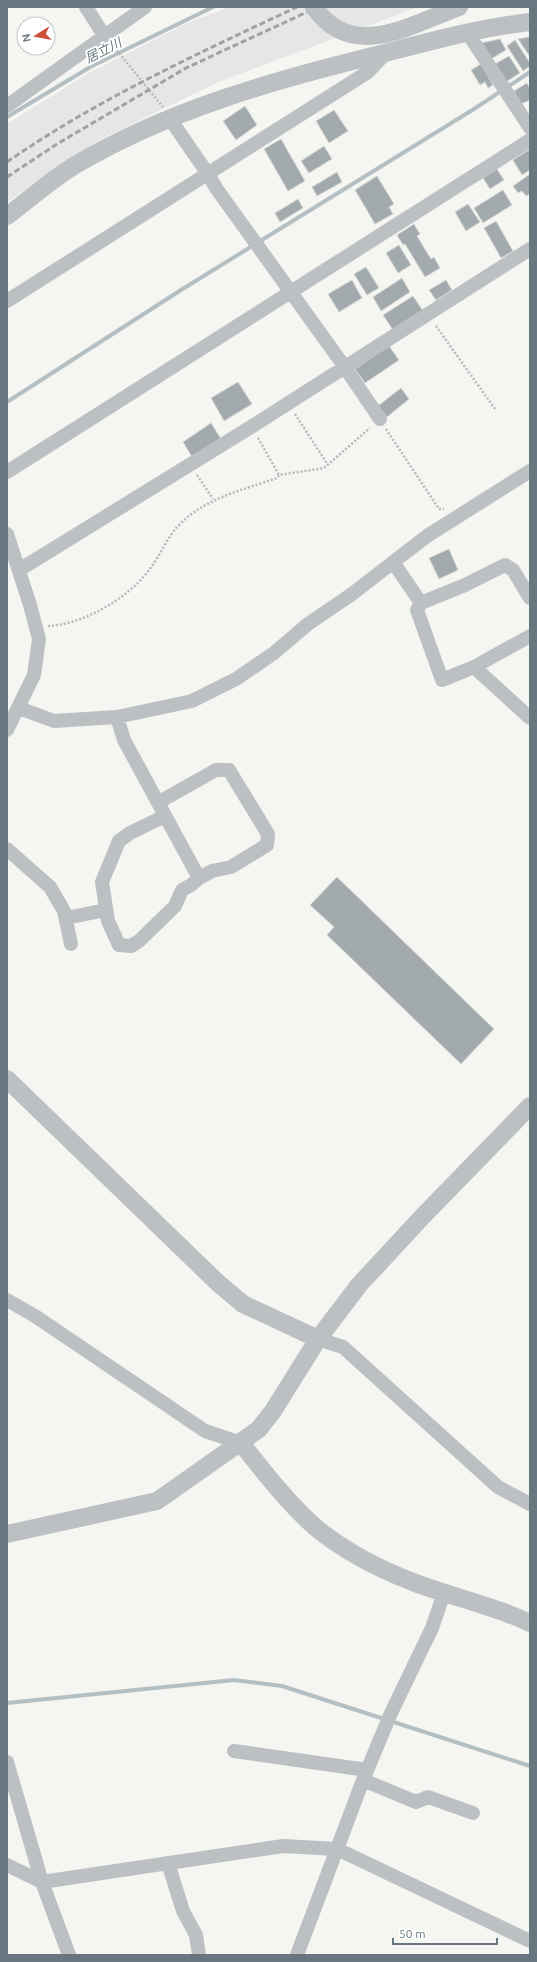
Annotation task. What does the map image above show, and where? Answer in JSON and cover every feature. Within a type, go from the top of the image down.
[{"type":"street","points":[[86,7],[109,41]]},
{"type":"street","points":[[7,106],[109,41],[145,7]]},
{"type":"street","points":[[314,7],[323,19],[336,29],[356,36],[376,36],[459,7]]},
{"type":"street","points":[[7,216],[76,165],[112,145],[170,119],[255,88],[387,52],[467,32],[530,22]]},
{"type":"street","points":[[467,32],[530,128]]},
{"type":"street","points":[[7,301],[368,72],[387,52]]},
{"type":"street","points":[[170,119],[216,188],[289,292],[344,366],[380,419]]},
{"type":"street","points":[[7,472],[530,140]]},
{"type":"street","points":[[19,570],[288,404],[344,366],[530,248]]},
{"type":"street","points":[[19,708],[54,721],[117,717],[192,701],[236,679],[274,653],[308,624],[427,536],[530,471]]},
{"type":"street","points":[[7,534],[39,639],[34,675],[7,730]]},
{"type":"street","points":[[393,562],[421,603]]},
{"type":"street","points":[[530,598],[513,570],[505,565],[465,586],[421,603],[417,610],[442,680],[474,667],[530,636]]},
{"type":"street","points":[[474,667],[530,718]]},
{"type":"street","points":[[117,717],[124,740],[199,878]]},
{"type":"street","points":[[159,802],[216,770],[229,770],[268,834],[267,845],[231,867],[212,871],[199,878],[182,890],[175,906],[139,941],[131,946],[119,945],[108,921],[102,882],[119,841],[130,833],[165,816]]},
{"type":"street","points":[[7,849],[50,887],[64,910],[71,944]]},
{"type":"street","points":[[66,918],[106,910]]},
{"type":"street","points":[[7,1079],[218,1283],[243,1304],[318,1339],[343,1347],[498,1487],[530,1504]]},
{"type":"street","points":[[7,1534],[157,1501],[259,1429],[273,1411],[318,1339],[359,1285],[422,1217],[530,1106]]},
{"type":"street","points":[[7,1300],[35,1316],[205,1431],[241,1443],[282,1494],[316,1527],[356,1555],[411,1582],[514,1615],[530,1623]]},
{"type":"street","points":[[297,1955],[365,1775],[391,1713],[432,1628],[444,1593]]},
{"type":"street","points":[[234,1751],[365,1775],[416,1802],[428,1797],[473,1813]]},
{"type":"street","points":[[7,1762],[42,1882],[69,1955]]},
{"type":"street","points":[[7,1865],[42,1882],[283,1846],[337,1849],[530,1941]]},
{"type":"street","points":[[168,1863],[183,1911],[196,1935],[199,1955]]},
{"type":"path","points":[[109,41],[158,99],[170,119]]},
{"type":"path","points":[[427,314],[495,409]]},
{"type":"path","points":[[288,404],[328,465]]},
{"type":"path","points":[[36,627],[57,626],[75,622],[120,598],[148,572],[179,525],[213,499],[277,478],[280,475],[324,468],[380,419],[439,508]]},
{"type":"path","points":[[251,427],[280,475]]},
{"type":"path","points":[[190,465],[213,499]]},
{"type":"shaded area","points":[[230,7],[418,7],[218,82],[95,142],[7,202],[7,124],[87,74],[187,23]]},
{"type":"building","points":[[530,38],[530,57],[518,39]]},
{"type":"building","points":[[500,39],[506,50],[491,59],[481,43]]},
{"type":"building","points":[[515,40],[530,63],[530,66],[523,71],[507,46]]},
{"type":"building","points":[[509,56],[520,73],[506,82],[495,64]]},
{"type":"building","points":[[481,64],[493,85],[488,88],[485,82],[480,85],[471,70]]},
{"type":"building","points":[[527,83],[530,89],[530,100],[521,104],[514,91]]},
{"type":"building","points":[[245,106],[257,125],[236,140],[223,121]]},
{"type":"building","points":[[334,110],[348,131],[329,143],[316,121]]},
{"type":"building","points":[[281,139],[305,181],[288,191],[264,149]]},
{"type":"building","points":[[324,146],[332,159],[309,173],[301,161]]},
{"type":"building","points":[[530,149],[530,170],[522,175],[513,160]]},
{"type":"building","points":[[497,169],[504,180],[490,189],[483,178]]},
{"type":"building","points":[[337,172],[342,182],[317,196],[312,187]]},
{"type":"building","points":[[530,174],[530,194],[526,196],[522,191],[518,193],[513,186]]},
{"type":"building","points":[[377,176],[394,204],[389,207],[393,214],[375,224],[355,190]]},
{"type":"building","points":[[503,190],[512,205],[483,223],[474,208]]},
{"type":"building","points":[[298,199],[303,208],[280,222],[275,213]]},
{"type":"building","points":[[468,204],[480,222],[466,231],[455,212]]},
{"type":"building","points":[[496,221],[513,251],[501,258],[484,228]]},
{"type":"building","points":[[414,224],[420,234],[417,236],[431,259],[434,257],[440,268],[425,277],[405,244],[403,245],[397,235]]},
{"type":"building","points":[[399,245],[411,265],[398,273],[386,253]]},
{"type":"building","points":[[366,267],[379,288],[367,295],[354,274]]},
{"type":"building","points":[[402,278],[410,292],[381,311],[373,297]]},
{"type":"building","points":[[352,280],[362,298],[339,312],[328,294]]},
{"type":"building","points":[[446,280],[452,290],[436,300],[429,290]]},
{"type":"building","points":[[413,296],[423,311],[393,330],[383,315]]},
{"type":"building","points":[[389,346],[399,360],[365,383],[355,369]]},
{"type":"building","points":[[238,382],[252,404],[224,421],[211,398]]},
{"type":"building","points":[[401,388],[409,399],[387,417],[378,406]]},
{"type":"building","points":[[211,423],[221,439],[192,457],[183,442]]},
{"type":"building","points":[[449,549],[458,570],[439,579],[429,558]]},
{"type":"building","points":[[337,877],[494,1029],[461,1064],[327,935],[334,927],[310,905]]},
{"type":"waterway","name":"居立川","points":[[7,117],[92,66],[213,7]]},
{"type":"waterway","points":[[7,402],[181,290],[474,109],[530,72]]},
{"type":"waterway","points":[[7,1703],[234,1680],[282,1686],[530,1766]]},
{"type":"railway","points":[[7,162],[41,139],[149,78],[297,7]]},
{"type":"railway","points":[[7,177],[57,144],[186,68],[318,7]]}]
